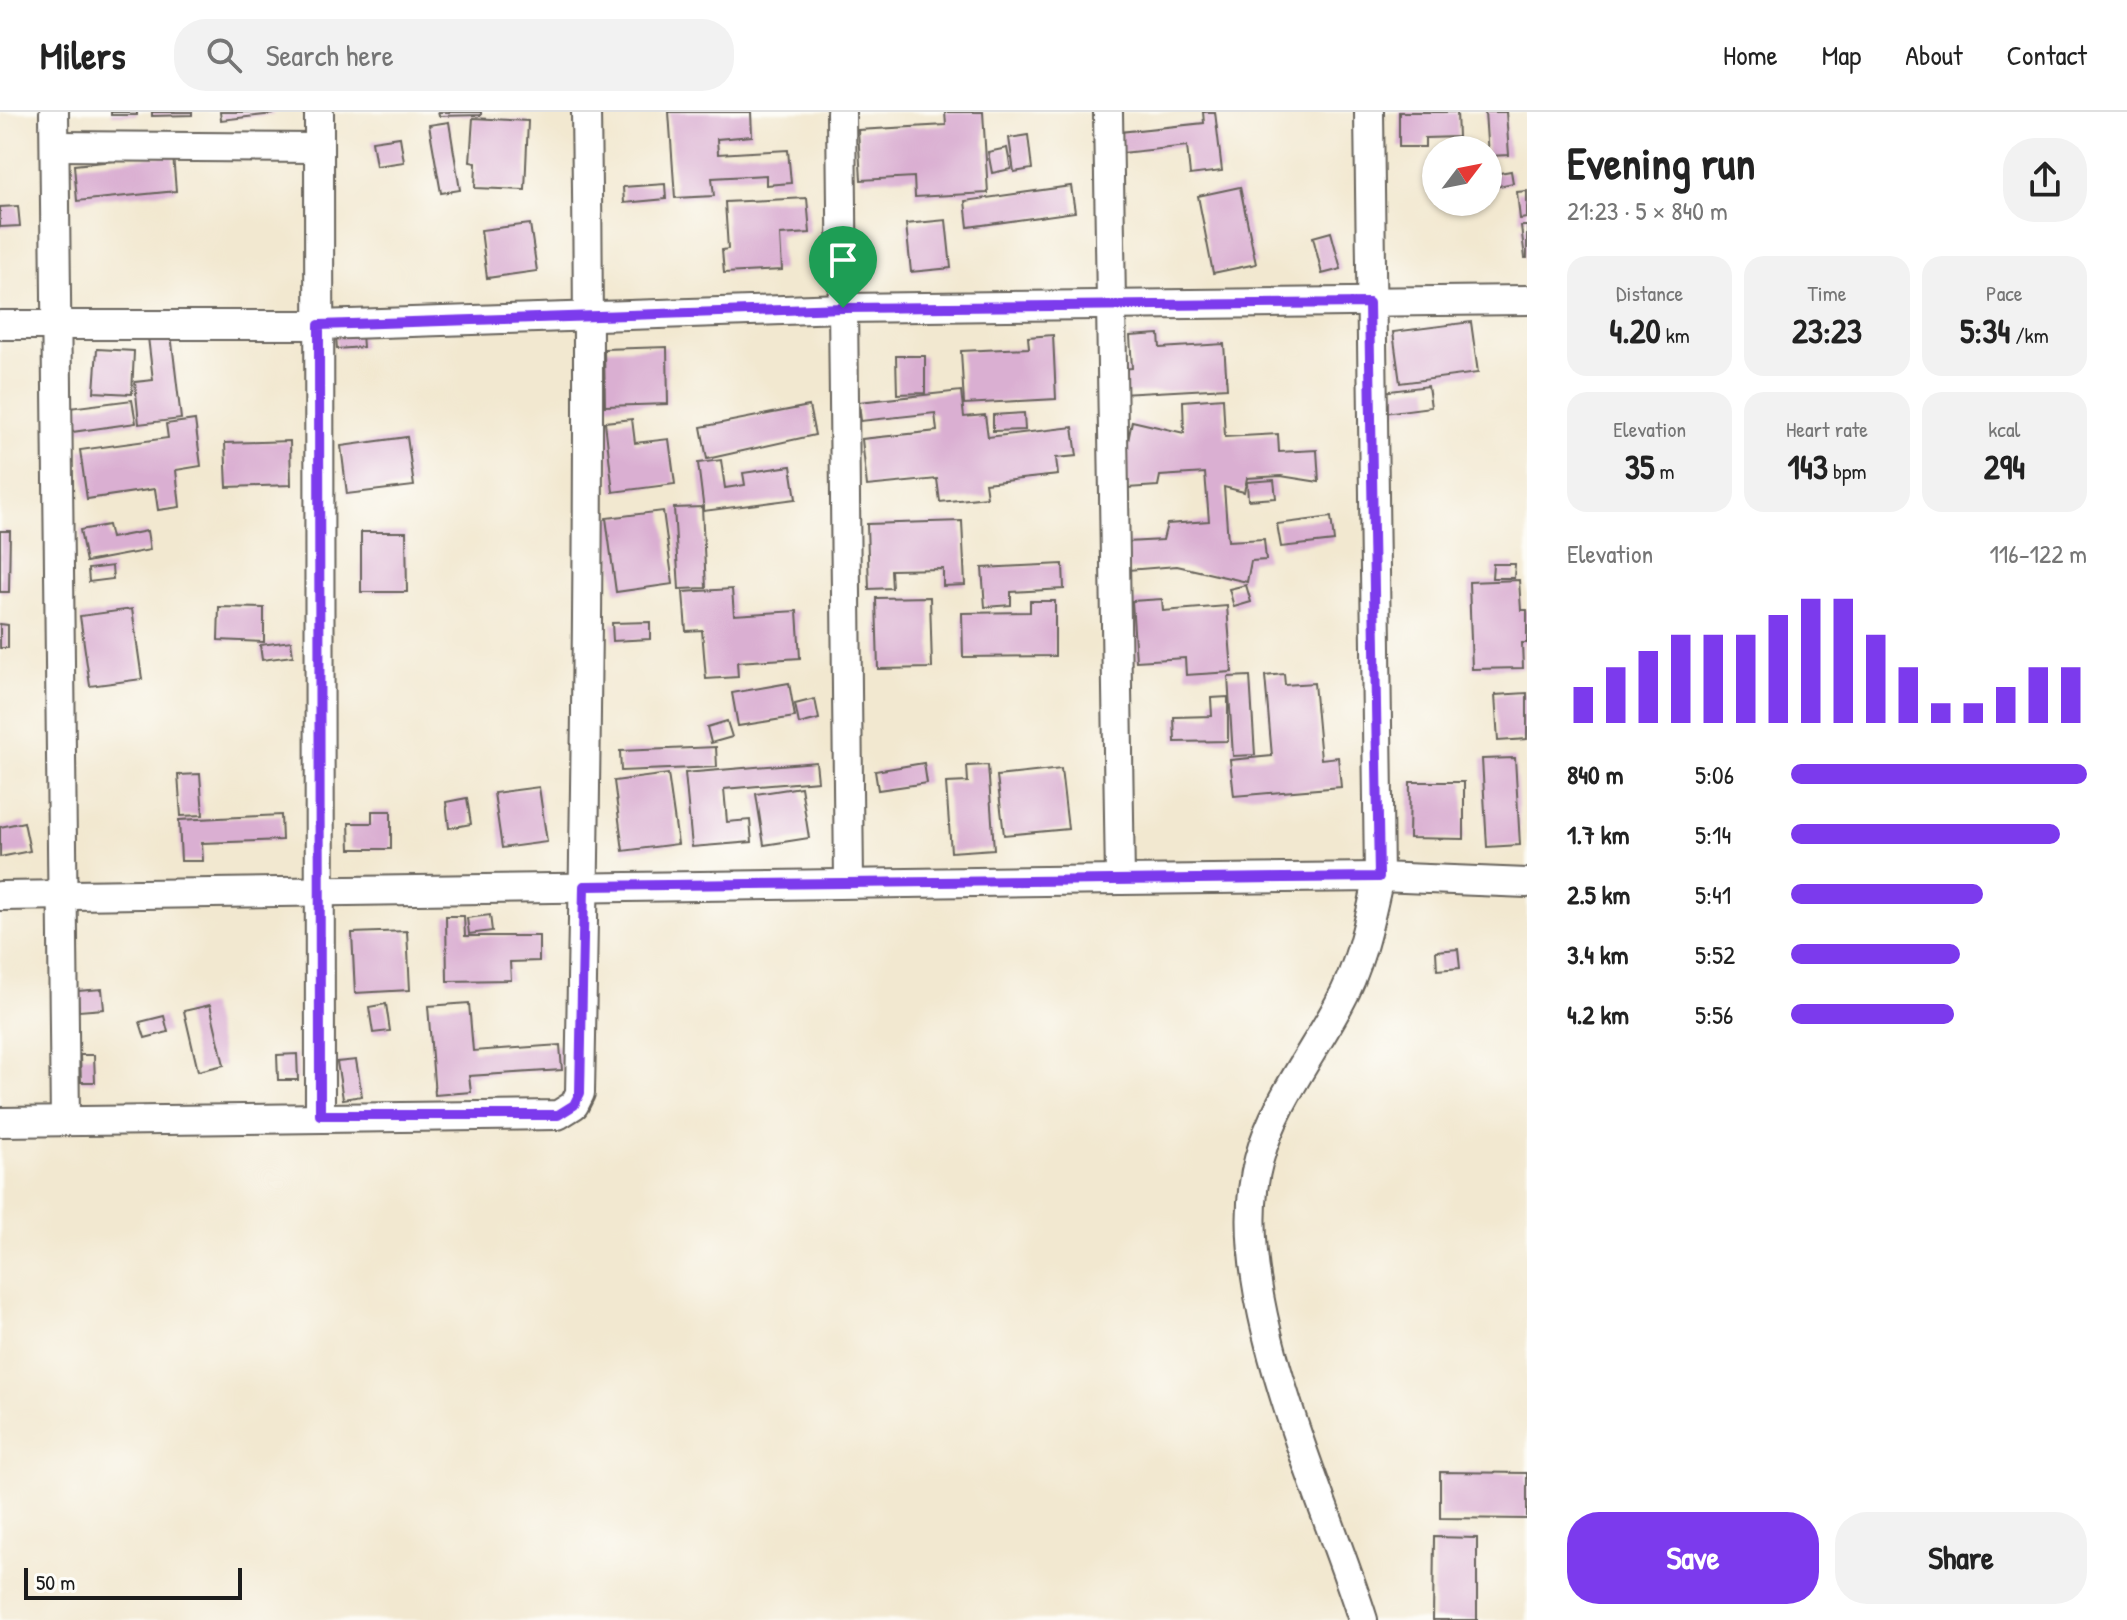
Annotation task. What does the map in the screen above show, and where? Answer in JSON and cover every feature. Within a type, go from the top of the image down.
[{"type":"street","points":[[54,112],[65,1121]]},
{"type":"street","points":[[319,112],[320,1115]]},
{"type":"street","points":[[0,1122],[320,1115],[558,1115],[574,1105],[580,1093],[584,886],[589,316],[586,112]]},
{"type":"street","points":[[841,112],[849,882]]},
{"type":"street","points":[[1108,112],[1120,880]]},
{"type":"street","points":[[1363,1620],[1308,1462],[1259,1302],[1250,1233],[1259,1160],[1301,1066],[1339,1005],[1360,961],[1379,877],[1369,303],[1369,112]]},
{"type":"street","points":[[55,146],[319,148]]},
{"type":"street","points":[[0,325],[319,325],[843,308],[1527,300]]},
{"type":"street","points":[[0,896],[1379,877],[1527,883]]},
{"type":"building","points":[[111,112],[137,112],[137,115],[111,115]]},
{"type":"building","points":[[152,112],[192,112],[192,115],[152,116]]},
{"type":"building","points":[[220,112],[273,112],[273,114],[221,120]]},
{"type":"building","points":[[438,112],[481,112],[481,115],[439,116]]},
{"type":"building","points":[[669,112],[751,112],[752,136],[717,139],[718,154],[788,150],[791,183],[766,185],[766,175],[712,178],[714,196],[675,198]]},
{"type":"building","points":[[945,112],[983,112],[988,193],[915,197],[914,177],[861,180],[858,130],[946,125]]},
{"type":"building","points":[[1203,112],[1215,112],[1222,171],[1190,175],[1187,146],[1122,153],[1120,132],[1204,123]]},
{"type":"building","points":[[1399,112],[1457,112],[1458,136],[1422,136],[1422,147],[1399,147]]},
{"type":"building","points":[[1485,112],[1506,112],[1509,155],[1502,155],[1502,136],[1487,136]]},
{"type":"building","points":[[473,118],[528,121],[525,190],[475,188],[476,163],[470,162]]},
{"type":"building","points":[[449,122],[460,190],[441,193],[429,125]]},
{"type":"building","points":[[1028,135],[1032,169],[1014,172],[1009,138]]},
{"type":"building","points":[[400,137],[404,162],[376,166],[372,141]]},
{"type":"building","points":[[1007,148],[1011,169],[992,173],[988,152]]},
{"type":"building","points":[[173,155],[176,191],[77,201],[74,165]]},
{"type":"building","points":[[1511,171],[1513,183],[1502,185],[1502,173]]},
{"type":"building","points":[[665,184],[666,199],[624,203],[623,187]]},
{"type":"building","points":[[1071,186],[1075,212],[968,227],[965,201]]},
{"type":"building","points":[[1240,187],[1256,264],[1213,273],[1198,196]]},
{"type":"building","points":[[1527,191],[1527,218],[1520,219],[1517,192]]},
{"type":"building","points":[[807,198],[810,233],[780,235],[782,270],[724,273],[722,250],[728,249],[725,202]]},
{"type":"building","points":[[18,206],[20,226],[0,227],[0,207]]},
{"type":"building","points":[[946,220],[951,268],[911,272],[906,224]]},
{"type":"building","points":[[530,224],[537,271],[487,278],[481,230]]},
{"type":"building","points":[[1521,226],[1527,226],[1527,258],[1525,258]]},
{"type":"building","points":[[1331,232],[1341,269],[1322,274],[1313,237]]},
{"type":"building","points":[[1471,322],[1478,373],[1400,383],[1393,332]]},
{"type":"building","points":[[171,334],[181,419],[139,424],[135,382],[153,380],[148,337]]},
{"type":"building","points":[[362,334],[363,347],[337,349],[336,336]]},
{"type":"building","points":[[1159,334],[1160,348],[1224,344],[1227,388],[1121,394],[1119,369],[1132,368],[1130,336]]},
{"type":"building","points":[[1053,335],[1056,399],[964,404],[961,351],[1029,348],[1028,337]]},
{"type":"building","points":[[667,347],[668,404],[605,406],[604,349]]},
{"type":"building","points":[[97,349],[134,351],[132,394],[94,392]]},
{"type":"building","points":[[896,356],[925,356],[925,393],[897,394]]},
{"type":"building","points":[[1428,386],[1431,407],[1385,413],[1382,392]]},
{"type":"building","points":[[961,391],[964,417],[985,415],[988,437],[1073,427],[1077,456],[1056,458],[1058,475],[985,483],[987,497],[940,502],[937,479],[867,486],[862,439],[937,431],[935,413],[861,421],[859,402]]},
{"type":"building","points":[[1223,398],[1225,437],[1278,434],[1279,452],[1317,450],[1319,482],[1281,476],[1247,478],[1244,492],[1224,487],[1228,541],[1264,539],[1266,560],[1251,561],[1247,582],[1177,566],[1128,570],[1127,542],[1163,540],[1167,524],[1209,521],[1205,473],[1160,476],[1158,486],[1127,488],[1125,456],[1132,421],[1184,433],[1183,401]]},
{"type":"building","points":[[132,400],[136,423],[72,432],[69,408]]},
{"type":"building","points":[[809,406],[815,435],[707,459],[701,427]]},
{"type":"building","points":[[1024,413],[1025,430],[993,431],[993,415]]},
{"type":"building","points":[[632,419],[635,443],[669,439],[675,484],[613,492],[605,422]]},
{"type":"building","points":[[195,420],[201,466],[176,470],[180,507],[158,510],[155,489],[87,499],[80,450],[168,438],[166,424]]},
{"type":"building","points":[[407,437],[414,486],[347,494],[341,446]]},
{"type":"building","points":[[290,441],[291,485],[227,487],[225,443]]},
{"type":"building","points":[[721,460],[725,488],[745,485],[743,473],[791,466],[796,499],[704,511],[698,463]]},
{"type":"building","points":[[1274,480],[1276,498],[1248,500],[1247,482]]},
{"type":"building","points":[[702,507],[706,588],[679,589],[674,508]]},
{"type":"building","points":[[663,511],[673,584],[616,592],[606,518]]},
{"type":"building","points":[[1331,517],[1334,541],[1281,547],[1277,524]]},
{"type":"building","points":[[962,521],[965,585],[943,586],[943,569],[891,570],[892,588],[869,589],[867,524]]},
{"type":"building","points":[[108,525],[111,538],[147,531],[150,550],[86,562],[80,530]]},
{"type":"building","points":[[0,531],[10,531],[9,592],[0,592]]},
{"type":"building","points":[[361,532],[406,532],[407,592],[361,592]]},
{"type":"building","points":[[1063,564],[1064,589],[1011,592],[1011,605],[985,607],[982,568]]},
{"type":"building","points":[[1493,564],[1515,564],[1514,578],[1492,578]]},
{"type":"building","points":[[112,566],[113,579],[89,582],[88,569]]},
{"type":"building","points":[[1519,580],[1521,610],[1527,610],[1527,643],[1522,643],[1523,668],[1472,669],[1469,582]]},
{"type":"building","points":[[1246,585],[1251,602],[1234,607],[1229,589]]},
{"type":"building","points":[[732,589],[734,615],[797,611],[800,658],[737,662],[738,677],[706,679],[702,630],[686,631],[683,592]]},
{"type":"building","points":[[930,597],[932,668],[878,669],[876,598]]},
{"type":"building","points":[[1162,599],[1163,611],[1227,606],[1232,672],[1186,675],[1185,658],[1136,661],[1132,601]]},
{"type":"building","points":[[1030,601],[1055,601],[1055,656],[963,657],[962,613],[1030,612]]},
{"type":"building","points":[[219,607],[264,608],[264,642],[218,640]]},
{"type":"building","points":[[132,609],[142,679],[90,686],[80,616]]},
{"type":"building","points":[[650,622],[650,639],[613,641],[612,623]]},
{"type":"building","points":[[0,624],[8,625],[8,648],[0,648]]},
{"type":"building","points":[[291,641],[293,656],[262,660],[260,645]]},
{"type":"building","points":[[1284,674],[1285,685],[1314,683],[1321,759],[1338,757],[1341,787],[1234,796],[1230,760],[1272,756],[1265,676]]},
{"type":"building","points":[[1250,676],[1255,755],[1233,756],[1228,677]]},
{"type":"building","points":[[789,683],[795,717],[738,726],[732,693]]},
{"type":"building","points":[[1527,693],[1527,739],[1498,741],[1495,695]]},
{"type":"building","points":[[1228,697],[1228,741],[1175,742],[1174,717],[1212,716],[1211,698]]},
{"type":"building","points":[[815,699],[819,719],[799,724],[795,704]]},
{"type":"building","points":[[727,721],[732,737],[711,743],[707,727]]},
{"type":"building","points":[[716,747],[717,767],[621,771],[620,751]]},
{"type":"building","points":[[1515,758],[1520,845],[1487,847],[1482,759]]},
{"type":"building","points":[[816,762],[818,781],[724,789],[727,822],[750,820],[752,842],[692,847],[685,773]]},
{"type":"building","points":[[924,763],[927,783],[878,790],[875,771]]},
{"type":"building","points":[[988,765],[994,849],[951,852],[946,783],[968,782],[967,766]]},
{"type":"building","points":[[1061,769],[1068,829],[1004,835],[997,776]]},
{"type":"building","points":[[200,774],[203,815],[181,816],[178,775]]},
{"type":"building","points":[[668,774],[678,844],[623,851],[614,781]]},
{"type":"building","points":[[1410,782],[1464,782],[1464,839],[1409,838]]},
{"type":"building","points":[[539,787],[547,842],[502,848],[494,793]]},
{"type":"building","points":[[801,787],[809,838],[764,845],[756,794]]},
{"type":"building","points":[[467,798],[471,824],[449,828],[446,802]]},
{"type":"building","points":[[372,811],[391,811],[391,849],[350,849],[349,823],[372,823]]},
{"type":"building","points":[[281,815],[282,840],[202,843],[203,861],[181,861],[179,820]]},
{"type":"building","points":[[24,822],[30,851],[0,857],[0,827]]},
{"type":"building","points":[[490,915],[492,931],[469,934],[467,918]]},
{"type":"building","points":[[446,916],[464,916],[465,936],[539,936],[539,961],[510,962],[511,980],[447,981]]},
{"type":"building","points":[[407,931],[410,990],[355,993],[352,933]]},
{"type":"building","points":[[1458,949],[1460,968],[1437,970],[1436,951]]},
{"type":"building","points":[[102,989],[104,1009],[79,1011],[78,991]]},
{"type":"building","points":[[469,1003],[473,1051],[560,1045],[562,1070],[469,1076],[471,1092],[435,1095],[428,1006]]},
{"type":"building","points":[[386,1004],[390,1031],[373,1033],[369,1007]]},
{"type":"building","points":[[210,1005],[224,1065],[198,1071],[184,1011]]},
{"type":"building","points":[[164,1016],[168,1032],[145,1038],[140,1022]]},
{"type":"building","points":[[297,1054],[298,1080],[278,1080],[277,1055]]},
{"type":"building","points":[[80,1055],[94,1055],[95,1082],[81,1082]]},
{"type":"building","points":[[356,1060],[362,1096],[343,1099],[337,1062]]},
{"type":"building","points":[[1440,1472],[1527,1473],[1527,1519],[1440,1518]]},
{"type":"building","points":[[1434,1537],[1477,1538],[1477,1620],[1433,1620]]},
{"type":"route","points":[[1369,303],[1379,877],[584,886],[580,1093],[574,1105],[558,1115],[320,1115],[319,325],[843,308],[1369,303]]}]
